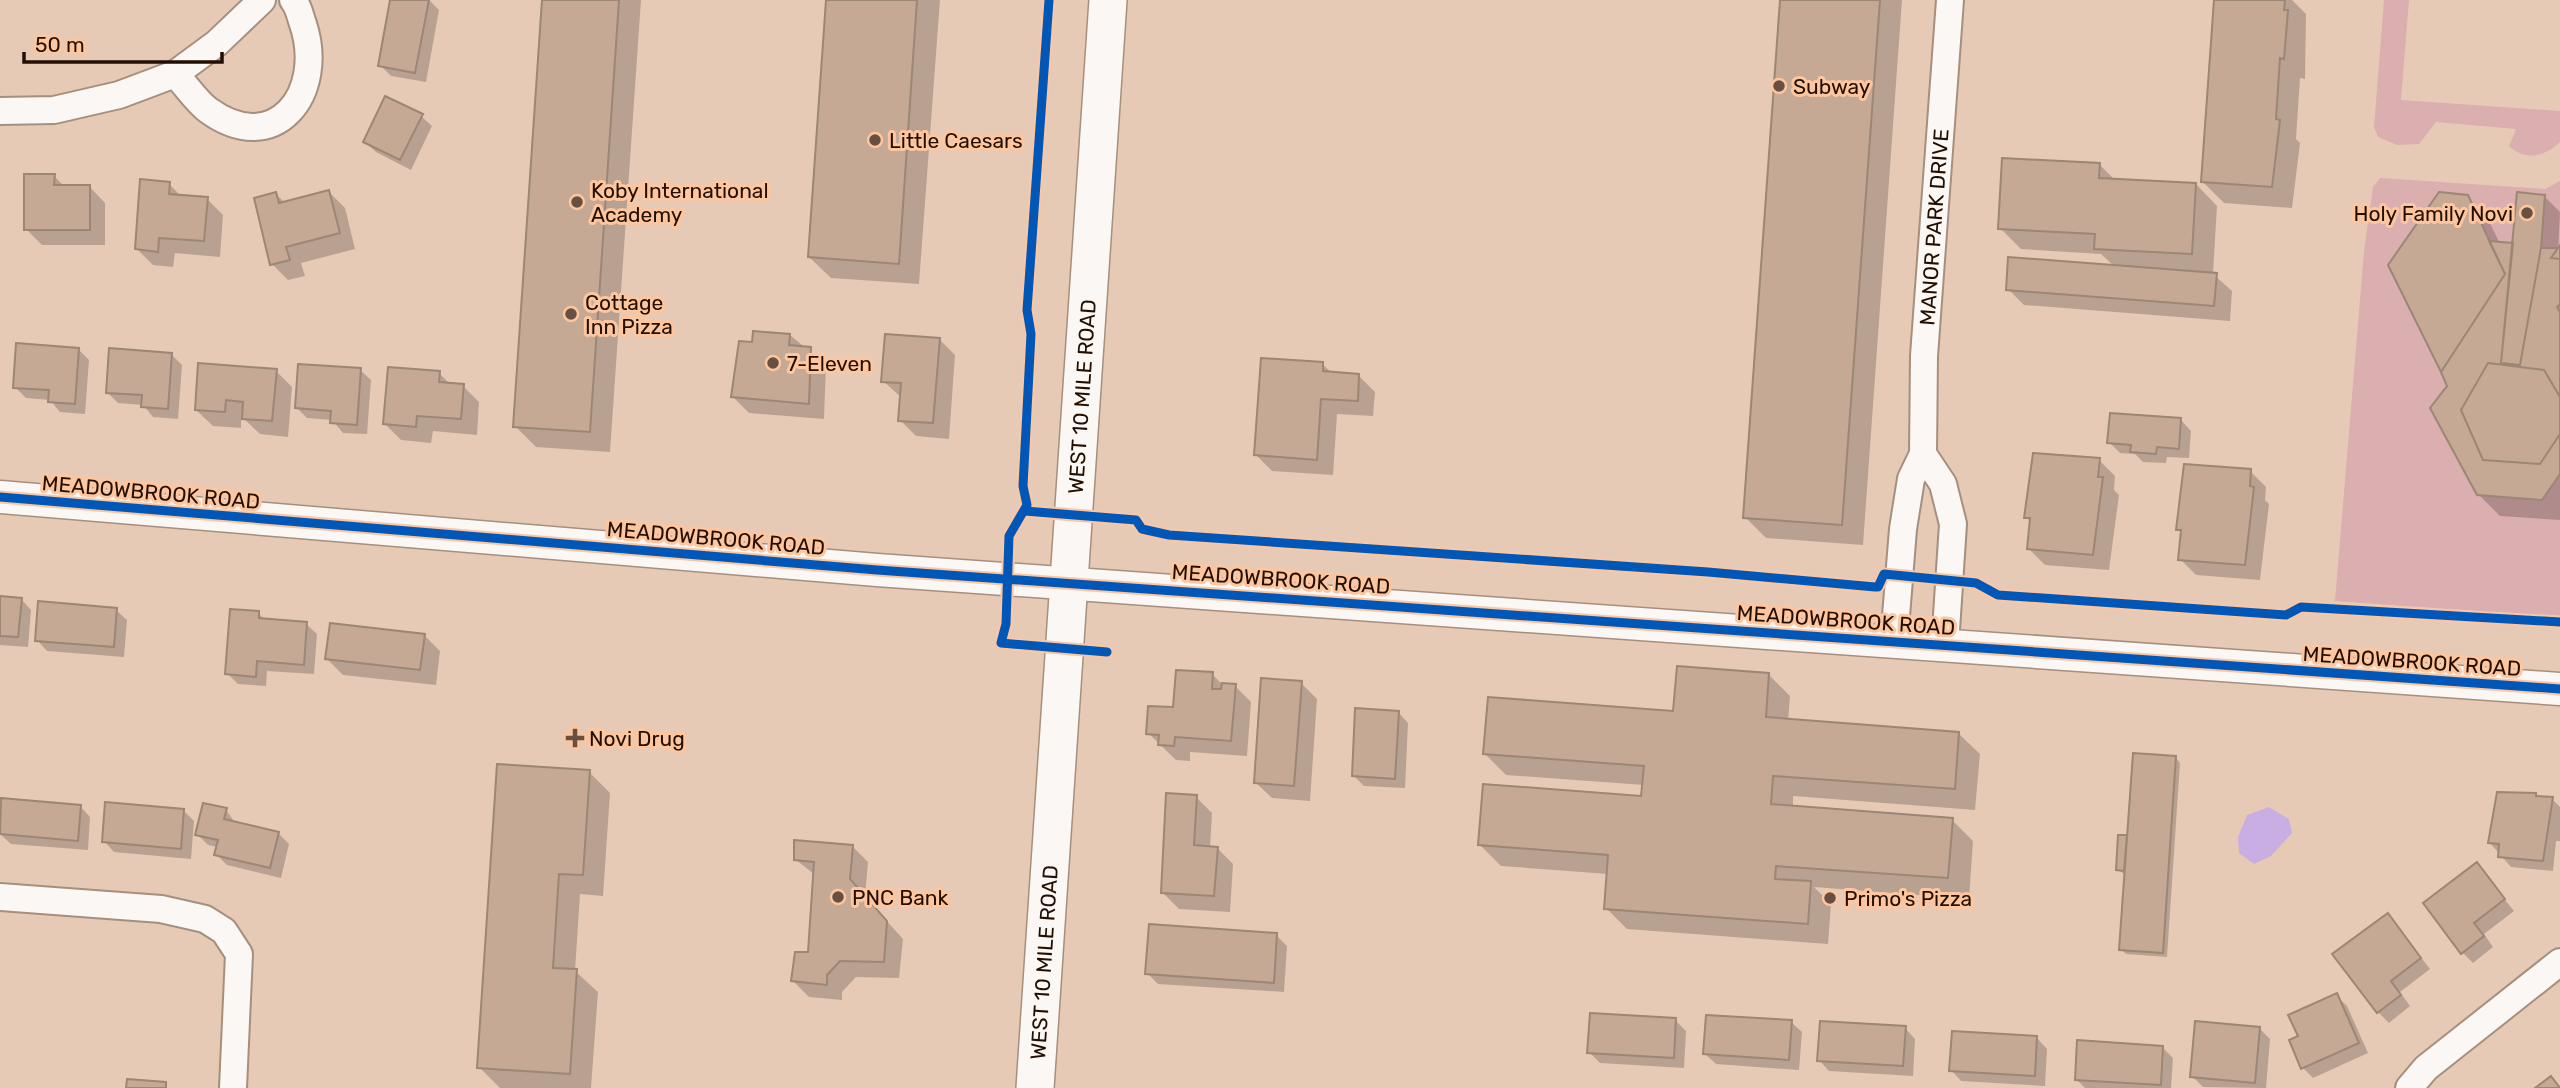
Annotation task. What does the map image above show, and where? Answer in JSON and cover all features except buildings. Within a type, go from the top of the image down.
[{"type":"main road","name":"WEST 10 MILE ROAD","points":[[1035,1088],[1108,0]]},
{"type":"street","points":[[0,111],[54,110],[119,95],[176,74],[217,43],[262,0]]},
{"type":"street","points":[[176,74],[208,110],[239,125],[264,126],[284,117],[305,92],[311,68],[309,41],[293,0]]},
{"type":"street","name":"MANOR PARK DRIVE","points":[[1894,641],[1905,517],[1911,479],[1923,454],[1924,356],[1950,0]]},
{"type":"street","points":[[1923,454],[1943,484],[1953,524],[1945,645]]},
{"type":"street","name":"MEADOWBROOK ROAD","points":[[0,498],[877,570],[2560,689]]},
{"type":"street","points":[[0,897],[161,909],[205,919],[224,931],[239,954],[233,1088]]},
{"type":"street","points":[[2409,1088],[2426,1068],[2560,962]]},
{"type":"shaded area","points":[[2384,0],[2409,0],[2401,100],[2560,111],[2560,142],[2541,154],[2528,155],[2509,146],[2516,129],[2436,122],[2419,144],[2397,145],[2378,137],[2374,127]]},
{"type":"shaded area","points":[[2380,178],[2545,189],[2560,181],[2560,617],[2335,601],[2364,251],[2373,187]]},
{"type":"shaded area","points":[[2269,807],[2289,819],[2292,833],[2271,856],[2254,864],[2239,853],[2238,837],[2247,815]]},
{"type":"cycle path","points":[[1049,0],[1027,310],[1031,334],[1023,486],[1027,505],[1009,536],[1006,624],[1001,643],[1107,652]]},
{"type":"cycle path","points":[[0,497],[877,570],[2560,689]]},
{"type":"cycle path","points":[[1025,511],[1136,520],[1142,529],[1169,535],[1708,572],[1875,587],[1878,587],[1884,574],[1976,583],[1998,595],[2286,615],[2301,607],[2560,622]]},
{"type":"place","name":"Subway","points":[[1779,86]]},
{"type":"place","name":"Little Caesars","points":[[875,140]]},
{"type":"place","name":"Koby International Academy","points":[[577,202]]},
{"type":"place","name":"Holy Family Novi","points":[[2527,213]]},
{"type":"place","name":"Cottage Inn Pizza","points":[[571,314]]},
{"type":"place","name":"7-Eleven","points":[[773,363]]},
{"type":"place","name":"Novi Drug","points":[[575,738]]},
{"type":"place","name":"PNC Bank","points":[[838,897]]},
{"type":"place","name":"Primo's Pizza","points":[[1830,898]]}]
